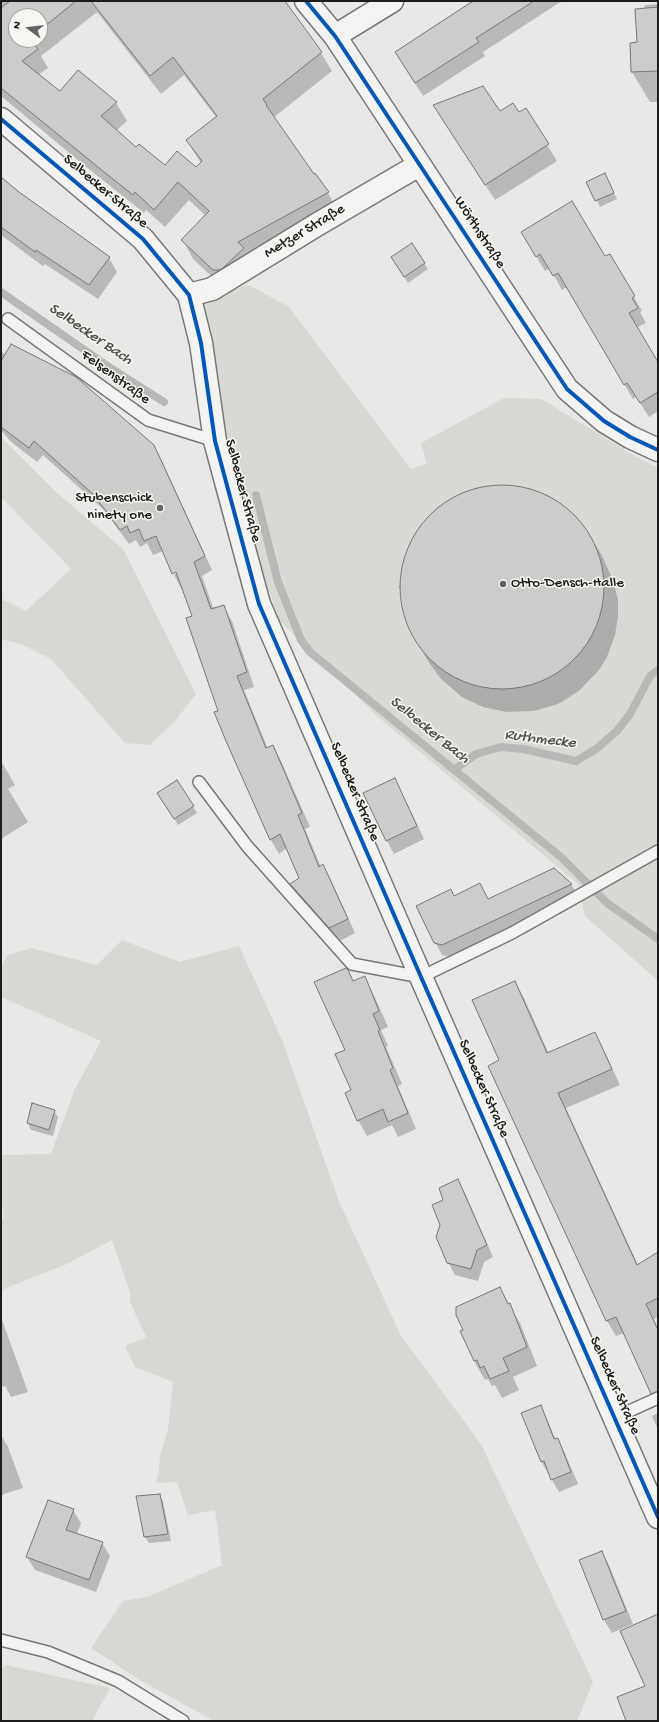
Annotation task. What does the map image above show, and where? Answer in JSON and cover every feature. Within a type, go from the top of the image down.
[{"type":"main road","name":"Wörthstraße","points":[[306,1],[335,36],[567,389],[604,420],[630,437],[658,450]]},
{"type":"main road","points":[[335,36],[392,1]]},
{"type":"main road","name":"Selbecker Straße","points":[[1,119],[143,239],[189,295],[201,343],[215,441],[259,604],[658,1517]]},
{"type":"main road","name":"Metzer Straße","points":[[189,295],[212,289],[318,224],[419,165]]},
{"type":"lane","name":"Felsenstraße","points":[[8,319],[148,420],[215,441]]},
{"type":"lane","points":[[199,782],[247,846],[352,964],[421,977],[512,933],[658,851]]},
{"type":"lane","points":[[614,1418],[658,1398]]},
{"type":"lane","points":[[1,1640],[48,1652],[118,1681],[183,1721]]},
{"type":"shaded area","points":[[248,285],[288,306],[411,469],[427,463],[421,443],[504,398],[541,399],[658,468],[658,981],[585,916],[578,884],[377,716],[278,619],[222,443],[201,301]]},
{"type":"shaded area","points":[[1,437],[55,491],[123,549],[196,694],[176,720],[150,745],[125,743],[51,659],[23,645],[1,639],[1,599],[26,611],[71,569],[1,497]]},
{"type":"shaded area","points":[[122,940],[180,962],[239,946],[283,1042],[338,1199],[401,1336],[481,1444],[593,1682],[577,1721],[214,1721],[138,1679],[91,1648],[123,1601],[147,1597],[222,1565],[215,1510],[188,1515],[177,1482],[156,1483],[160,1456],[168,1429],[173,1382],[135,1367],[125,1346],[146,1337],[130,1302],[130,1292],[112,1240],[67,1264],[1,1290],[1,1218],[4,1218],[1,1199],[1,1155],[51,1154],[74,1091],[101,1041],[1,997],[1,969],[7,955],[31,948],[97,965]]},
{"type":"shaded area","points":[[6,1665],[110,1688],[92,1721],[1,1721],[1,1669]]},
{"type":"building","points":[[10,1],[76,1],[48,24],[48,8],[8,8],[8,48],[37,48],[38,49],[22,61],[60,91],[78,70],[117,102],[101,116],[136,147],[139,144],[165,165],[177,151],[196,167],[202,161],[186,140],[217,116],[173,57],[150,76],[91,1],[285,1],[322,52],[263,99],[314,174],[315,173],[329,192],[238,242],[244,248],[220,270],[213,270],[181,240],[209,211],[178,182],[154,210],[135,192],[133,195],[1,88],[1,8]]},
{"type":"building","points":[[473,1],[534,1],[476,38],[479,42],[415,83],[395,52]]},
{"type":"building","points":[[658,7],[658,71],[631,72],[630,43],[637,42],[635,9]]},
{"type":"building","points":[[483,86],[500,111],[513,103],[519,112],[526,108],[549,144],[485,185],[433,105]]},
{"type":"building","points":[[605,173],[614,193],[595,201],[586,182]]},
{"type":"building","points":[[1,177],[19,192],[110,257],[89,285],[36,250],[35,252],[1,227]]},
{"type":"building","points":[[572,201],[605,256],[610,254],[635,296],[632,298],[638,308],[629,313],[658,362],[658,392],[640,403],[627,383],[624,385],[558,273],[553,276],[540,254],[536,257],[521,232]]},
{"type":"building","points":[[412,243],[425,263],[404,277],[391,257]]},
{"type":"building","points":[[11,344],[76,377],[154,445],[205,556],[194,562],[211,609],[224,605],[247,672],[237,676],[266,748],[273,745],[302,813],[298,815],[319,867],[323,864],[348,919],[329,928],[290,884],[299,878],[280,834],[270,840],[226,741],[214,712],[218,711],[186,618],[192,616],[176,572],[172,574],[156,536],[144,541],[139,529],[130,533],[127,526],[120,530],[94,495],[34,441],[29,448],[1,427],[1,361]]},
{"type":"building","name":"Otto-Densch-Halle","points":[[492,485],[512,485],[532,489],[550,497],[567,508],[581,522],[592,539],[600,557],[604,577],[604,597],[600,617],[592,635],[581,652],[567,666],[550,677],[532,685],[512,689],[492,689],[472,685],[454,677],[437,666],[423,652],[412,635],[404,617],[400,597],[400,577],[404,557],[412,539],[423,522],[437,508],[454,497],[472,489]]},
{"type":"building","points":[[395,778],[417,826],[386,841],[363,793]]},
{"type":"building","points":[[177,780],[194,806],[174,819],[157,793]]},
{"type":"building","points":[[554,868],[572,884],[442,945],[434,943],[416,906],[451,889],[454,896],[480,883],[488,899]]},
{"type":"building","points":[[346,968],[353,981],[365,976],[379,1011],[373,1014],[380,1030],[378,1031],[393,1068],[390,1070],[408,1113],[388,1122],[383,1109],[357,1121],[345,1093],[351,1090],[335,1054],[345,1050],[314,982]]},
{"type":"building","points":[[515,981],[547,1053],[595,1032],[612,1069],[558,1093],[637,1265],[658,1252],[658,1298],[646,1304],[658,1330],[658,1391],[651,1394],[616,1317],[606,1321],[488,1066],[499,1060],[472,1000]]},
{"type":"building","points":[[32,1103],[55,1110],[49,1130],[27,1123]]},
{"type":"building","points":[[458,1179],[487,1245],[477,1250],[471,1269],[447,1263],[436,1237],[440,1225],[432,1205],[443,1200],[439,1188]]},
{"type":"building","points":[[500,1287],[508,1304],[510,1303],[527,1347],[503,1358],[509,1371],[490,1379],[484,1366],[480,1368],[477,1360],[474,1361],[460,1331],[463,1330],[456,1315],[456,1307]]},
{"type":"building","points":[[541,1405],[554,1439],[558,1438],[571,1472],[551,1480],[544,1461],[541,1462],[521,1413]]},
{"type":"building","points":[[160,1494],[168,1534],[144,1537],[136,1496]]},
{"type":"building","points":[[48,1500],[74,1509],[66,1530],[103,1542],[89,1580],[26,1557]]},
{"type":"building","points":[[602,1551],[626,1611],[603,1620],[579,1560]]},
{"type":"building","points":[[658,1614],[658,1721],[626,1721],[617,1697],[645,1686],[620,1631]]},
{"type":"waterway","name":"Selbecker Bach","points":[[1,292],[109,367],[164,402]]},
{"type":"waterway","name":"Selbecker Bach","points":[[256,495],[278,582],[301,640],[310,652],[562,858],[607,903],[658,939]]},
{"type":"waterway","name":"Ruthmecke","points":[[454,770],[476,754],[501,747],[523,749],[576,761],[596,749],[617,731],[630,714],[650,676],[658,670]]},
{"type":"cycle path","points":[[306,1],[335,36],[567,389],[604,421],[630,437],[658,450]]},
{"type":"cycle path","points":[[1,119],[143,239],[189,295],[201,343],[215,441],[259,604],[658,1517]]},
{"type":"place","name":"Stubenschick ninety one","points":[[160,508]]},
{"type":"place","name":"Otto-Densch-Halle","points":[[503,584]]}]
